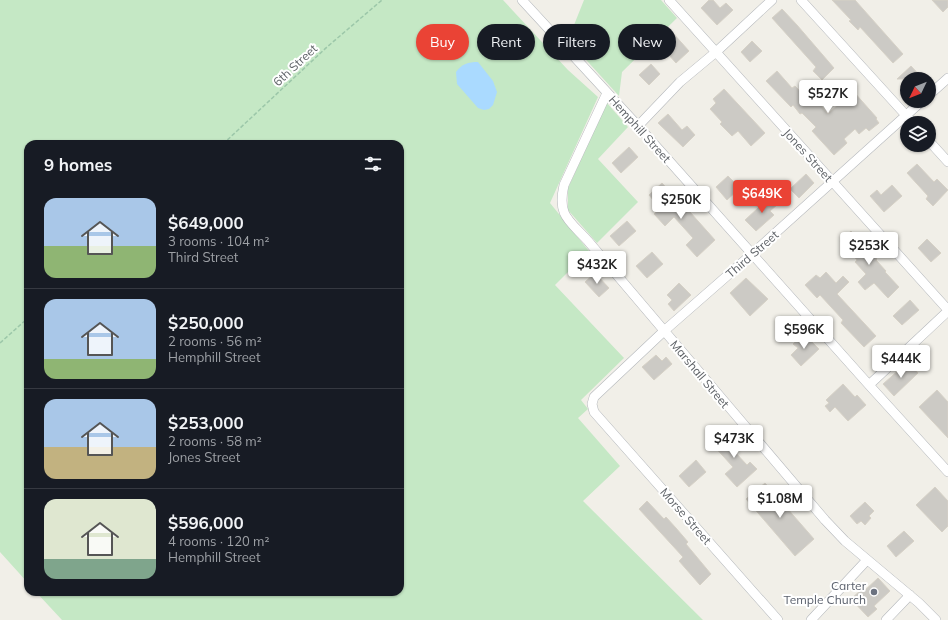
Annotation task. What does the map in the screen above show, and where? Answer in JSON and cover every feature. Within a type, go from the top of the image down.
[{"type":"street","name":"Hemphill Street","points":[[522,0],[638,126],[948,472]]},
{"type":"street","name":"Jones Street","points":[[669,0],[948,311]]},
{"type":"street","points":[[638,126],[680,82],[716,52],[772,0]]},
{"type":"street","points":[[801,0],[906,115]]},
{"type":"street","points":[[936,89],[948,78]]},
{"type":"street","name":"Marshall Street","points":[[607,93],[564,185],[562,195],[563,211],[566,218],[588,241],[845,542],[910,596],[936,620]]},
{"type":"street","name":"Third Street","points":[[594,412],[592,401],[597,392],[914,108]]},
{"type":"street","points":[[936,149],[948,162]]},
{"type":"street","points":[[869,385],[948,311]]},
{"type":"street","name":"Morse Street","points":[[594,412],[778,620]]},
{"type":"street","points":[[811,620],[867,560]]},
{"type":"street","points":[[886,620],[910,596]]},
{"type":"path","name":"6th Street","points":[[227,140],[327,47],[382,0]]},
{"type":"path","points":[[0,343],[24,322]]},
{"type":"green space","points":[[0,0],[503,0],[525,24],[477,24],[477,60],[535,60],[535,34],[543,43],[543,60],[559,60],[598,97],[550,203],[589,251],[555,285],[624,358],[581,400],[588,409],[578,418],[620,466],[583,501],[703,620],[62,620],[40,596],[404,596],[404,140],[24,140],[24,579],[0,552]]},
{"type":"green space","points":[[584,0],[661,0],[677,18],[671,24],[618,24],[618,60],[634,60],[622,72],[619,96],[586,60],[610,60],[610,24],[574,24]]},
{"type":"green space","points":[[607,103],[628,127],[598,159],[638,202],[597,243],[568,210],[568,188]]},
{"type":"water","points":[[471,62],[478,62],[493,81],[497,92],[493,105],[489,109],[484,110],[478,108],[457,84],[456,72],[458,69]]},
{"type":"building","points":[[709,0],[713,0],[720,8],[726,3],[733,10],[717,25],[701,8]]},
{"type":"building","points":[[832,0],[855,0],[903,54],[893,63],[860,27],[858,30],[849,21],[851,20]]},
{"type":"building","points":[[932,0],[948,0],[948,7],[943,12]]},
{"type":"building","points":[[782,9],[834,68],[822,80],[813,71],[816,67],[772,18]]},
{"type":"building","points":[[676,36],[689,51],[676,63],[673,60],[676,60]]},
{"type":"building","points":[[752,41],[762,51],[750,62],[741,52]]},
{"type":"building","points":[[651,64],[660,74],[649,85],[639,75]]},
{"type":"building","points":[[911,66],[917,72],[905,72]]},
{"type":"building","points":[[777,71],[792,88],[795,86],[807,99],[811,95],[828,114],[853,91],[877,118],[876,119],[879,123],[869,131],[866,128],[859,134],[855,129],[844,139],[847,143],[834,155],[812,131],[816,127],[802,113],[800,114],[793,105],[791,107],[766,81]]},
{"type":"building","points":[[724,89],[765,133],[751,146],[738,131],[732,136],[720,124],[722,122],[710,109],[716,103],[713,99]]},
{"type":"building","points":[[668,114],[682,130],[687,126],[695,135],[683,147],[658,123]]},
{"type":"building","points":[[629,147],[638,157],[621,173],[612,163]]},
{"type":"building","points":[[917,164],[934,182],[937,179],[948,190],[933,206],[926,199],[928,196],[907,173]]},
{"type":"building","points":[[806,174],[814,183],[799,198],[790,189]]},
{"type":"building","points":[[728,176],[740,188],[727,200],[716,187]]},
{"type":"building","points":[[662,183],[671,193],[667,197],[677,207],[681,202],[715,240],[697,257],[686,245],[693,238],[674,217],[665,226],[654,214],[660,208],[649,195]]},
{"type":"building","points":[[892,185],[902,196],[884,212],[870,196],[877,190],[881,195]]},
{"type":"building","points":[[771,196],[778,204],[770,211],[774,215],[756,231],[745,220]]},
{"type":"building","points":[[627,221],[636,231],[619,246],[610,236]]},
{"type":"building","points":[[851,231],[877,259],[876,260],[886,271],[885,272],[899,287],[888,298],[874,283],[865,290],[858,282],[866,274],[855,262],[857,260],[840,241]]},
{"type":"building","points":[[927,239],[941,253],[931,262],[918,248]]},
{"type":"building","points":[[652,252],[663,264],[647,278],[636,266]]},
{"type":"building","points":[[826,272],[836,283],[843,276],[849,282],[837,294],[876,336],[864,347],[841,323],[843,320],[820,295],[817,298],[805,285],[816,275],[820,278]]},
{"type":"building","points":[[595,273],[609,288],[599,297],[585,282]]},
{"type":"building","points":[[746,278],[768,299],[750,316],[730,293]]},
{"type":"building","points":[[679,283],[691,295],[674,311],[668,304],[672,300],[667,295]]},
{"type":"building","points":[[910,300],[919,310],[902,325],[893,316]]},
{"type":"building","points":[[804,334],[819,349],[801,366],[791,355],[798,348],[793,344]]},
{"type":"building","points":[[656,355],[662,361],[666,357],[672,364],[654,380],[642,367]]},
{"type":"building","points":[[908,362],[918,373],[894,396],[883,384]]},
{"type":"building","points":[[843,384],[855,397],[857,395],[866,405],[848,421],[835,407],[830,412],[825,406],[829,403],[826,400]]},
{"type":"building","points":[[937,390],[948,402],[948,438],[919,407]]},
{"type":"building","points":[[730,431],[741,444],[733,450],[747,465],[750,462],[757,469],[737,487],[725,474],[733,467],[713,445]]},
{"type":"building","points":[[696,460],[706,472],[689,487],[679,476]]},
{"type":"building","points":[[765,483],[814,539],[795,556],[746,499]]},
{"type":"building","points":[[935,487],[948,501],[948,526],[942,532],[916,505]]},
{"type":"building","points":[[647,501],[664,519],[666,517],[676,528],[688,542],[686,544],[711,574],[700,585],[679,561],[683,557],[639,509]]},
{"type":"building","points":[[865,502],[874,511],[869,516],[871,518],[865,525],[861,521],[857,524],[850,516]]},
{"type":"building","points":[[904,531],[914,541],[896,557],[887,546]]},
{"type":"building","points":[[878,578],[890,591],[874,606],[877,609],[868,617],[851,599],[861,590],[863,592]]},
{"type":"place","name":"Carter Temple Church","points":[[874,592]]}]
